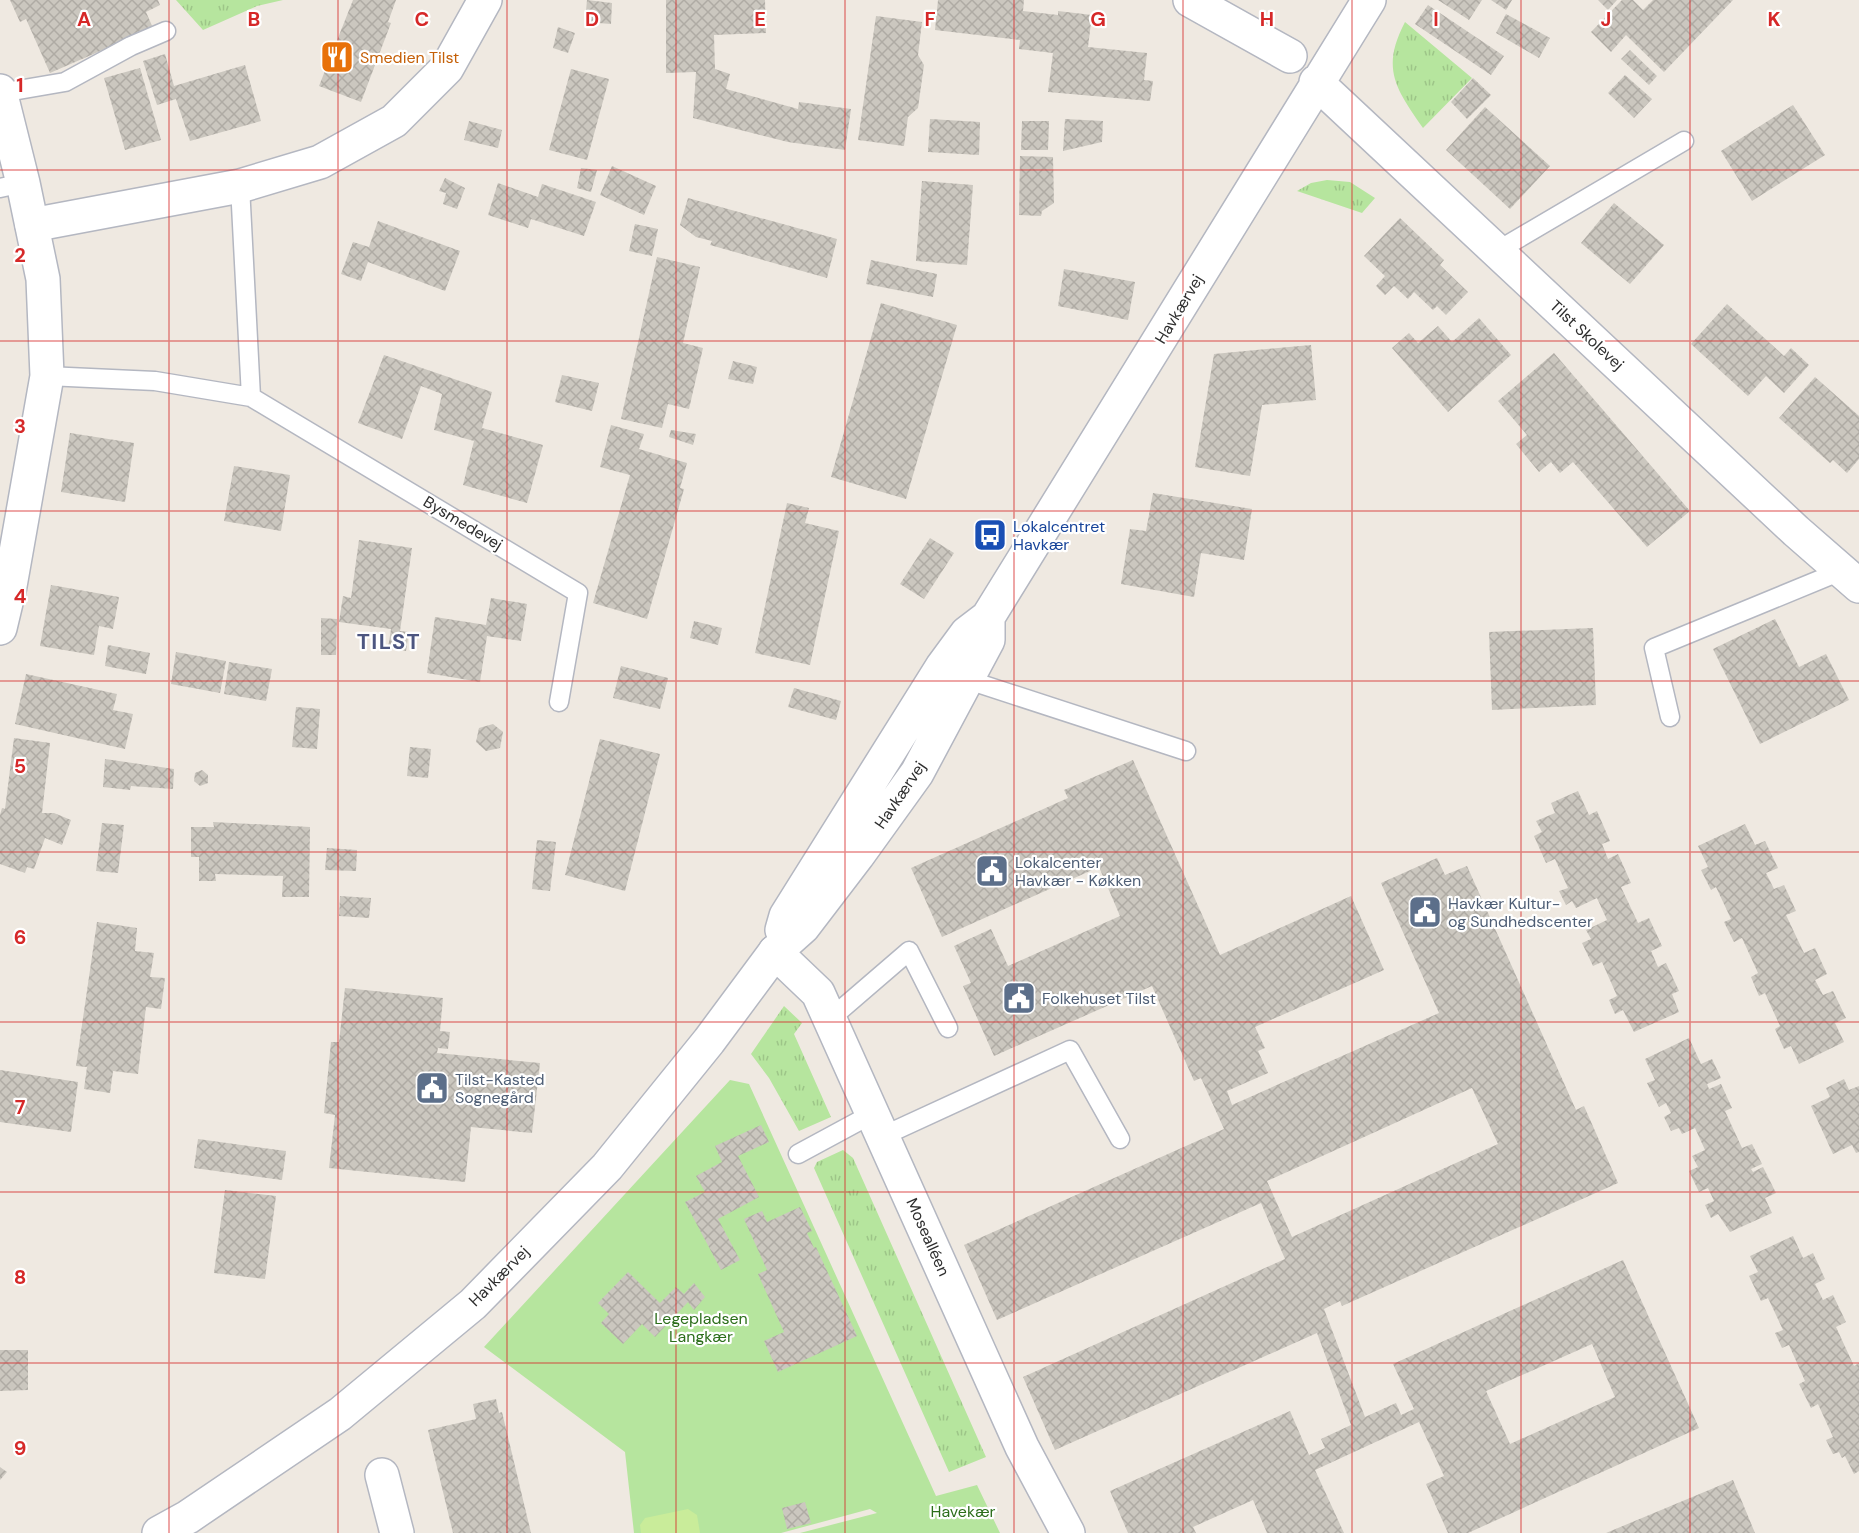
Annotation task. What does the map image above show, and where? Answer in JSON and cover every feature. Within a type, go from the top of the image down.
[{"type":"street","points":[[32,225],[240,186],[320,162],[394,121],[447,68],[486,0]]},
{"type":"street","points":[[1191,0],[1290,56]]},
{"type":"street","name":"Havkærvej","points":[[159,1533],[188,1517],[340,1414],[473,1304],[607,1167],[709,1041],[775,952],[786,916],[954,674],[967,633],[988,617],[1316,82],[1369,0]]},
{"type":"street","name":"Tilst Skolevej","points":[[1316,82],[1850,579]]},
{"type":"street","points":[[0,92],[11,185],[32,225],[43,279],[47,376],[10,586],[0,628]]},
{"type":"street","name":"Mosealléen","points":[[775,952],[818,993],[1022,1447],[1068,1533]]},
{"type":"street","points":[[382,1475],[397,1533]]},
{"type":"lane","points":[[0,92],[65,82],[131,46],[166,31]]},
{"type":"lane","points":[[1497,251],[1684,141]]},
{"type":"lane","points":[[240,186],[251,397]]},
{"type":"lane","name":"Bysmedevej","points":[[47,376],[155,381],[251,397],[578,592],[559,702]]},
{"type":"lane","points":[[1670,717],[1654,648],[1850,579]]},
{"type":"lane","points":[[954,674],[1186,751]]},
{"type":"lane","points":[[830,1019],[909,951],[948,1028]]},
{"type":"lane","points":[[798,1154],[1070,1050],[1119,1139]]},
{"type":"green space","points":[[176,0],[283,0],[257,6],[203,30]]},
{"type":"green space","points":[[1405,22],[1472,78],[1423,128],[1405,101],[1394,77],[1394,52]]},
{"type":"green space","points":[[1327,180],[1350,182],[1375,198],[1362,213],[1297,191],[1311,183]]},
{"type":"green space","points":[[784,1006],[802,1023],[794,1034],[831,1117],[799,1131],[769,1078],[751,1054]]},
{"type":"green space","name":"Legepladsen Langkær","points":[[730,1080],[749,1084],[936,1496],[977,1485],[1000,1533],[800,1533],[877,1513],[870,1509],[781,1533],[634,1533],[625,1452],[484,1347]]},
{"type":"green space","points":[[843,1150],[853,1158],[986,1457],[949,1472],[814,1168],[817,1162]]},
{"type":"green space","points":[[688,1509],[697,1515],[700,1533],[641,1533],[640,1525],[645,1518]]},
{"type":"building","points":[[10,0],[158,0],[160,5],[146,12],[153,28],[50,73],[26,19],[20,22]]},
{"type":"building","points":[[353,0],[396,0],[388,22],[391,23],[361,102],[319,86]]},
{"type":"building","points":[[587,0],[612,3],[611,24],[585,22]]},
{"type":"building","points":[[666,0],[765,0],[766,33],[714,35],[715,69],[730,74],[726,89],[798,109],[799,102],[851,109],[845,150],[788,142],[693,118],[696,72],[666,73]]},
{"type":"building","points":[[938,0],[1024,0],[1023,11],[1058,15],[1058,11],[1092,15],[1088,47],[1147,53],[1144,80],[1153,81],[1150,101],[1048,92],[1053,53],[1019,49],[1020,40],[935,30]]},
{"type":"building","points":[[1438,0],[1482,0],[1469,20]]},
{"type":"building","points":[[1491,0],[1512,0],[1506,10]]},
{"type":"building","points":[[1598,0],[1617,0],[1608,10]]},
{"type":"building","points":[[1622,0],[1633,0],[1643,10],[1653,0],[1733,0],[1664,72],[1626,35],[1611,52],[1591,32]]},
{"type":"building","points":[[1428,5],[1504,56],[1491,75],[1415,24]]},
{"type":"building","points":[[1506,14],[1550,38],[1539,58],[1496,33]]},
{"type":"building","points":[[876,16],[922,22],[918,55],[924,65],[918,108],[908,117],[904,146],[858,140]]},
{"type":"building","points":[[558,27],[575,33],[568,53],[553,48]]},
{"type":"building","points":[[1630,50],[1657,76],[1649,85],[1621,59]]},
{"type":"building","points":[[165,54],[174,86],[245,65],[261,121],[190,141],[176,99],[157,105],[143,61]]},
{"type":"building","points":[[140,68],[161,140],[125,150],[104,78]]},
{"type":"building","points":[[571,69],[609,79],[587,160],[549,150]]},
{"type":"building","points":[[1625,75],[1652,99],[1634,118],[1608,93]]},
{"type":"building","points":[[1473,78],[1491,95],[1467,119],[1451,102]]},
{"type":"building","points":[[1793,105],[1825,155],[1752,201],[1721,151]]},
{"type":"building","points":[[1485,107],[1550,166],[1510,209],[1446,150]]},
{"type":"building","points":[[930,119],[980,122],[979,155],[928,152]]},
{"type":"building","points":[[1065,119],[1103,121],[1102,142],[1063,151]]},
{"type":"building","points":[[469,121],[502,130],[498,148],[464,140]]},
{"type":"building","points":[[1022,121],[1049,121],[1048,150],[1021,150]]},
{"type":"building","points":[[1020,156],[1053,157],[1054,203],[1042,211],[1041,216],[1019,215]]},
{"type":"building","points":[[612,166],[656,186],[644,215],[600,195]]},
{"type":"building","points":[[581,168],[597,170],[591,192],[577,188]]},
{"type":"building","points":[[445,178],[465,188],[457,209],[443,204],[446,193],[439,191]]},
{"type":"building","points":[[922,181],[973,185],[967,265],[916,261]]},
{"type":"building","points":[[498,183],[538,197],[542,184],[596,202],[584,236],[531,219],[528,228],[488,215]]},
{"type":"building","points":[[688,198],[837,239],[827,278],[710,245],[712,241],[696,237],[680,225]]},
{"type":"building","points":[[1614,203],[1664,245],[1630,284],[1581,243]]},
{"type":"building","points":[[1400,218],[1444,260],[1440,265],[1468,292],[1446,315],[1437,306],[1433,310],[1414,292],[1408,299],[1394,286],[1385,295],[1376,286],[1385,276],[1364,256]]},
{"type":"building","points":[[378,221],[460,251],[445,291],[368,262],[361,281],[341,274],[353,242],[369,247]]},
{"type":"building","points":[[635,224],[658,229],[652,256],[629,251]]},
{"type":"building","points":[[657,257],[700,267],[683,343],[703,348],[689,409],[668,404],[662,428],[621,419]]},
{"type":"building","points":[[871,260],[937,274],[933,297],[866,284]]},
{"type":"building","points":[[1064,269],[1135,282],[1128,320],[1058,306]]},
{"type":"building","points":[[881,303],[957,325],[906,499],[831,477]]},
{"type":"building","points":[[1727,304],[1784,356],[1791,348],[1809,365],[1784,393],[1766,376],[1748,396],[1691,344]]},
{"type":"building","points":[[1479,318],[1511,355],[1448,412],[1392,348],[1409,333],[1418,343],[1438,326],[1452,342]]},
{"type":"building","points":[[1311,345],[1316,400],[1262,405],[1250,476],[1195,467],[1214,354]]},
{"type":"building","points":[[1554,353],[1690,511],[1647,547],[1573,462],[1560,473],[1551,462],[1539,472],[1516,444],[1527,435],[1498,401]]},
{"type":"building","points":[[384,355],[492,392],[482,428],[543,445],[527,503],[463,485],[474,441],[434,430],[442,394],[421,386],[402,439],[358,423]]},
{"type":"building","points":[[733,361],[757,367],[753,384],[728,379]]},
{"type":"building","points":[[562,375],[599,383],[592,411],[555,402]]},
{"type":"building","points":[[1815,377],[1859,416],[1859,459],[1847,473],[1833,460],[1830,463],[1779,418]]},
{"type":"building","points":[[611,425],[644,434],[639,449],[687,463],[680,488],[684,489],[647,619],[593,603],[630,475],[600,467]]},
{"type":"building","points":[[671,430],[696,434],[693,445],[669,437]]},
{"type":"building","points":[[70,433],[134,443],[125,502],[61,492]]},
{"type":"building","points":[[234,466],[290,475],[281,531],[224,521]]},
{"type":"building","points":[[1153,493],[1252,509],[1244,560],[1201,553],[1194,597],[1121,584],[1130,529],[1146,531]]},
{"type":"building","points":[[787,503],[809,508],[805,523],[839,531],[810,665],[755,653]]},
{"type":"building","points":[[930,538],[954,553],[924,599],[900,584]]},
{"type":"building","points":[[359,540],[412,548],[400,631],[409,632],[406,651],[388,648],[391,629],[339,622],[343,596],[351,598]]},
{"type":"building","points":[[51,585],[119,597],[113,629],[99,626],[94,655],[40,646]]},
{"type":"building","points":[[491,598],[527,604],[521,641],[487,636],[480,682],[427,673],[435,617],[486,625]]},
{"type":"building","points":[[321,618],[337,619],[336,655],[321,655]]},
{"type":"building","points":[[1775,619],[1799,667],[1826,654],[1849,700],[1760,744],[1713,649]]},
{"type":"building","points":[[694,621],[722,628],[718,645],[690,638]]},
{"type":"building","points":[[1593,628],[1596,705],[1492,710],[1489,632]]},
{"type":"building","points":[[108,645],[150,653],[146,674],[105,666]]},
{"type":"building","points":[[176,652],[226,661],[220,693],[171,684]]},
{"type":"building","points":[[229,662],[272,669],[266,701],[224,694]]},
{"type":"building","points":[[621,666],[668,678],[660,709],[613,698]]},
{"type":"building","points":[[26,674],[117,694],[113,710],[133,714],[125,749],[15,724]]},
{"type":"building","points":[[794,688],[841,701],[836,720],[788,707]]},
{"type":"building","points":[[296,707],[320,709],[317,749],[292,747]]},
{"type":"building","points":[[493,724],[503,732],[500,748],[486,751],[476,742],[479,728]]},
{"type":"building","points":[[14,738],[50,743],[42,813],[54,813],[71,820],[62,845],[45,838],[34,869],[27,867],[25,873],[0,864],[0,815],[2,808],[5,809]]},
{"type":"building","points":[[600,739],[660,754],[625,891],[565,875]]},
{"type":"building","points":[[410,747],[431,749],[428,778],[407,776]]},
{"type":"building","points":[[105,759],[174,769],[173,789],[131,786],[130,790],[103,787]]},
{"type":"building","points":[[1133,760],[1220,955],[1351,896],[1384,970],[1255,1027],[1265,1048],[1258,1051],[1268,1073],[1227,1091],[1232,1105],[1439,1013],[1381,883],[1437,858],[1445,875],[1467,866],[1576,1110],[1584,1106],[1618,1183],[1342,1306],[1340,1301],[1324,1309],[1365,1417],[1396,1403],[1401,1415],[1414,1409],[1393,1364],[1623,1260],[1699,1428],[1468,1533],[1448,1533],[1426,1484],[1444,1476],[1419,1422],[1315,1470],[1344,1533],[1267,1533],[1253,1500],[1193,1527],[1196,1533],[1128,1533],[1110,1491],[1290,1411],[1309,1455],[1325,1448],[1321,1439],[1351,1425],[1317,1333],[1055,1450],[1023,1377],[1285,1259],[1261,1203],[997,1320],[964,1245],[1224,1129],[1201,1078],[1194,1081],[1152,986],[994,1056],[963,986],[971,983],[954,946],[991,929],[1008,966],[1120,916],[1099,867],[942,937],[911,868],[1068,798],[1064,790]],"holes":[[[1472,1088],[1498,1144],[1292,1237],[1267,1181]],[[1592,1344],[1615,1397],[1510,1444],[1486,1391]]]},
{"type":"building","points":[[202,770],[208,775],[208,783],[200,786],[194,781],[195,773]]},
{"type":"building","points":[[1578,791],[1589,815],[1597,811],[1610,841],[1602,844],[1608,859],[1618,854],[1631,883],[1621,887],[1638,923],[1649,918],[1662,946],[1651,951],[1658,967],[1666,963],[1679,991],[1672,994],[1679,1012],[1634,1032],[1623,1010],[1615,1014],[1609,1000],[1617,996],[1602,962],[1593,966],[1582,943],[1591,939],[1586,930],[1607,920],[1597,898],[1576,908],[1572,901],[1566,905],[1559,891],[1568,888],[1555,859],[1546,863],[1534,836],[1542,832],[1536,821],[1555,813],[1551,803]]},
{"type":"building","points":[[213,822],[310,827],[309,897],[282,897],[283,876],[215,874],[216,881],[199,881],[199,857],[191,857],[191,827],[214,827]]},
{"type":"building","points":[[102,823],[124,825],[118,873],[96,871]]},
{"type":"building","points":[[1745,824],[1755,845],[1765,841],[1778,868],[1766,873],[1774,889],[1784,885],[1796,911],[1786,915],[1804,953],[1815,948],[1827,974],[1815,980],[1823,995],[1833,991],[1846,1018],[1835,1023],[1844,1042],[1799,1064],[1791,1046],[1784,1049],[1775,1029],[1780,1026],[1765,993],[1759,996],[1751,977],[1758,973],[1742,938],[1734,942],[1724,922],[1731,919],[1716,887],[1711,890],[1701,870],[1708,867],[1698,846]]},
{"type":"building","points":[[537,840],[556,842],[550,891],[532,889]]},
{"type":"building","points":[[327,848],[357,850],[356,871],[325,870]]},
{"type":"building","points":[[340,896],[371,898],[369,918],[339,916]]},
{"type":"building","points":[[97,922],[137,928],[135,951],[154,953],[150,977],[165,978],[161,1009],[146,1007],[138,1074],[113,1071],[110,1093],[84,1089],[87,1067],[76,1066]]},
{"type":"building","name":"Tilst-Kasted Sognegård","points":[[345,988],[443,998],[440,1031],[450,1032],[448,1049],[438,1048],[437,1053],[540,1063],[532,1133],[471,1127],[465,1182],[329,1168],[335,1115],[324,1113],[331,1042],[339,1042]]},
{"type":"building","points":[[1689,1038],[1701,1064],[1712,1059],[1721,1078],[1707,1084],[1709,1089],[1721,1084],[1732,1108],[1725,1111],[1742,1148],[1752,1144],[1762,1164],[1751,1169],[1753,1172],[1763,1167],[1776,1193],[1765,1198],[1772,1213],[1730,1232],[1718,1214],[1711,1218],[1705,1205],[1714,1201],[1708,1188],[1699,1192],[1689,1171],[1698,1167],[1692,1156],[1705,1150],[1695,1128],[1682,1134],[1679,1128],[1671,1131],[1664,1117],[1671,1113],[1666,1103],[1659,1107],[1647,1083],[1655,1080],[1645,1059]]},
{"type":"building","points":[[0,1070],[78,1082],[71,1132],[0,1122]]},
{"type":"building","points":[[1844,1079],[1849,1090],[1859,1086],[1859,1152],[1856,1153],[1852,1145],[1833,1154],[1811,1106],[1830,1097],[1826,1088]]},
{"type":"building","points":[[761,1125],[769,1142],[738,1156],[759,1197],[718,1219],[740,1260],[721,1270],[685,1202],[705,1192],[696,1176],[722,1162],[715,1146]]},
{"type":"building","points":[[198,1139],[286,1151],[282,1180],[194,1168]]},
{"type":"building","points":[[225,1190],[276,1196],[265,1279],[214,1273]]},
{"type":"building","points":[[800,1207],[812,1231],[807,1233],[814,1248],[816,1247],[857,1336],[778,1372],[764,1341],[784,1332],[758,1274],[767,1270],[744,1219],[762,1211],[767,1222]]},
{"type":"building","points":[[1793,1236],[1803,1258],[1813,1253],[1825,1279],[1815,1284],[1823,1300],[1833,1295],[1846,1322],[1836,1327],[1854,1366],[1859,1363],[1859,1471],[1854,1474],[1845,1456],[1842,1458],[1839,1452],[1833,1454],[1826,1440],[1833,1437],[1818,1404],[1811,1408],[1799,1384],[1805,1381],[1789,1345],[1782,1348],[1775,1333],[1783,1330],[1768,1298],[1761,1301],[1749,1276],[1758,1272],[1750,1256]]},
{"type":"building","points":[[628,1272],[660,1303],[676,1287],[684,1294],[694,1283],[705,1297],[694,1310],[688,1302],[655,1337],[642,1324],[623,1344],[601,1323],[609,1314],[598,1303]]},
{"type":"building","points":[[0,1350],[28,1350],[28,1390],[0,1391]]},
{"type":"building","points":[[496,1399],[499,1413],[502,1412],[531,1533],[453,1533],[428,1430],[476,1419],[473,1404]]},
{"type":"building","points":[[0,1467],[7,1472],[0,1480]]},
{"type":"building","points":[[1733,1480],[1755,1533],[1606,1533]]},
{"type":"building","points":[[805,1502],[811,1523],[787,1529],[782,1508]]},
{"type":"place","name":"Smedien Tilst","points":[[337,57]]},
{"type":"place","name":"Lokalcentret Havkær","points":[[990,535]]},
{"type":"place","name":"Lokalcenter Havkær - Køkken","points":[[992,871]]},
{"type":"place","name":"Havkær Kultur- og Sundhedscenter","points":[[1425,912]]},
{"type":"place","name":"Folkehuset Tilst","points":[[1019,998]]},
{"type":"place","name":"Tilst-Kasted Sognegård","points":[[432,1088]]},
{"type":"district","name":"TILST","points":[[389,641]]},
{"type":"park label","name":"Havekær","points":[[963,1511]]}]
